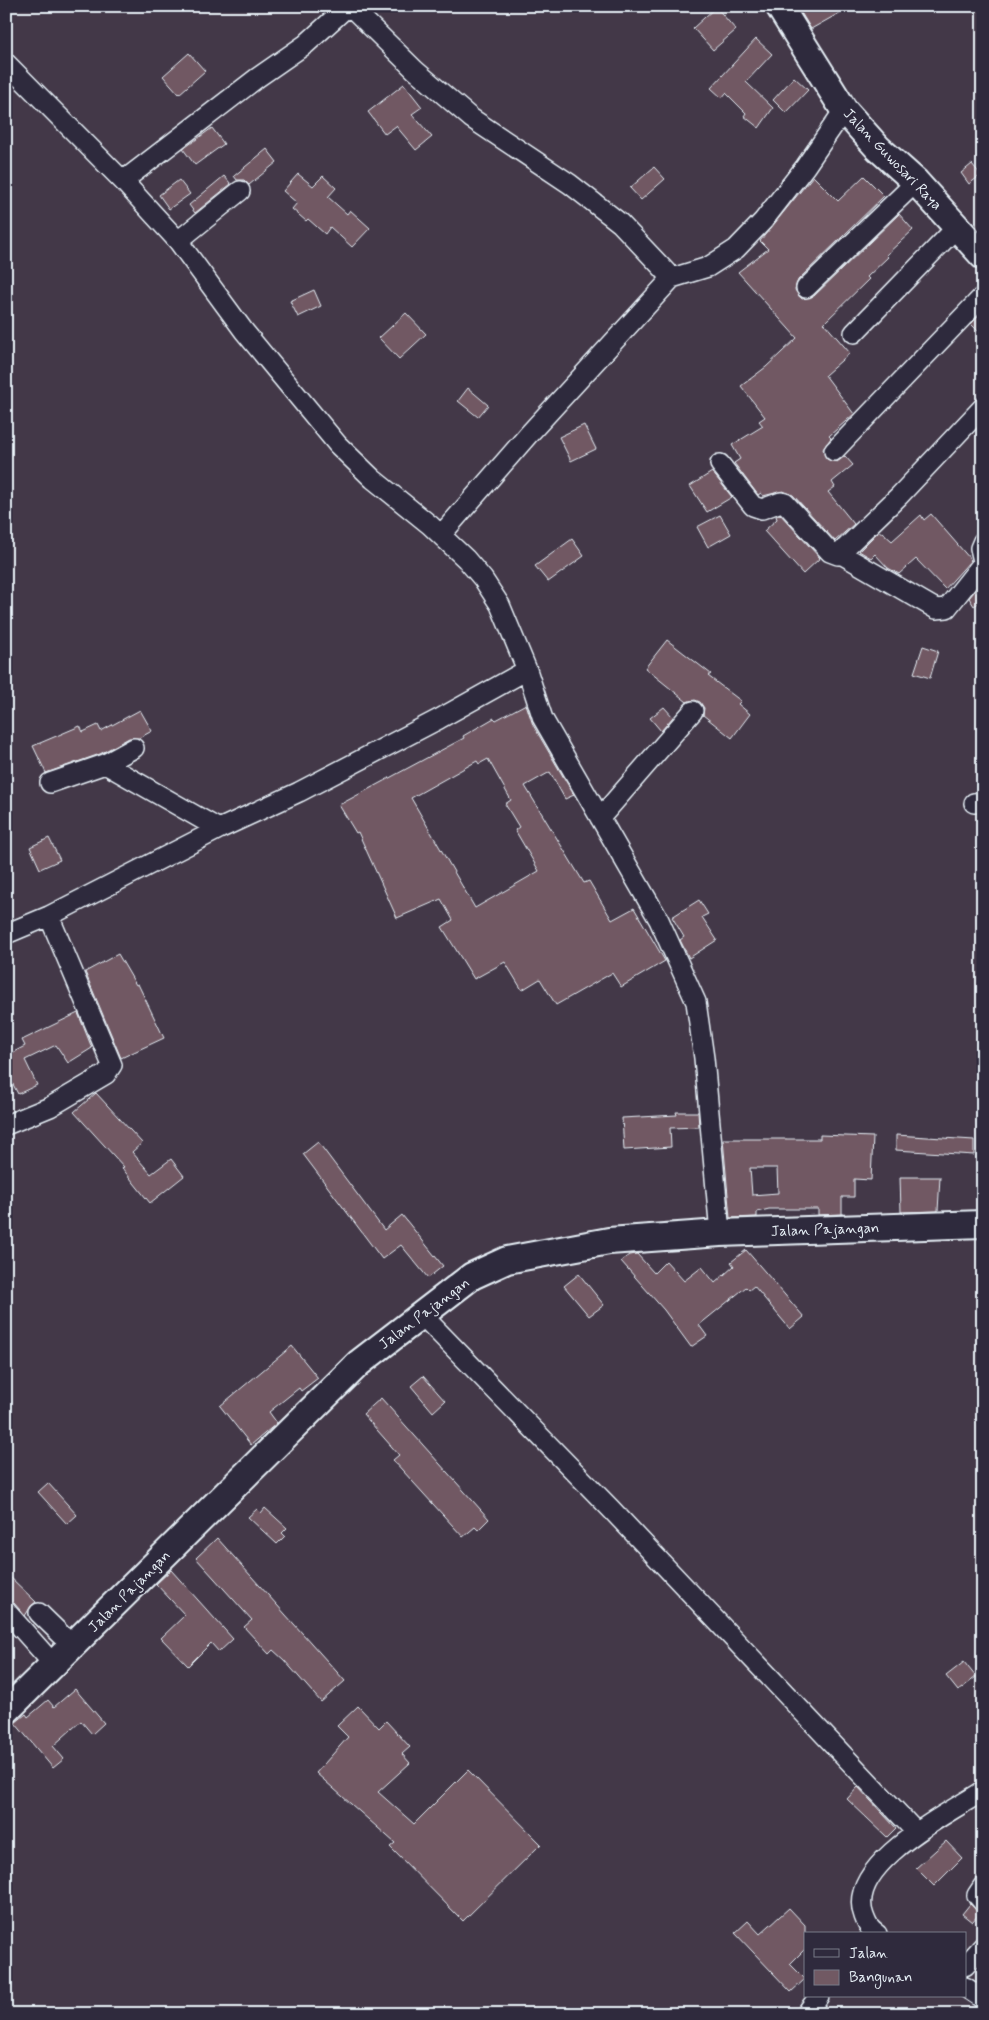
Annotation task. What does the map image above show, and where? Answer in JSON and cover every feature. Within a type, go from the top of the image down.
[{"type":"main road","name":"Jalan Guwosari Raya","points":[[779,6],[844,110],[878,148],[916,182],[983,256]]},
{"type":"main road","name":"Jalan Pajangan","points":[[6,1711],[359,1363],[472,1276],[507,1260],[609,1241],[720,1233],[983,1224]]},
{"type":"street","points":[[123,181],[257,78],[306,44],[349,6],[415,70],[471,118],[570,184],[620,223],[672,278]]},
{"type":"street","points":[[6,64],[123,181],[178,241],[244,330],[338,446],[373,479],[441,535],[466,559],[496,598],[527,670],[543,718],[659,920],[696,1002],[704,1058],[720,1233]]},
{"type":"street","points":[[441,535],[529,434],[672,278],[708,267],[736,249],[763,221],[805,167],[844,110]]},
{"type":"street","points":[[806,288],[916,182]]},
{"type":"street","points":[[178,241],[240,191]]},
{"type":"street","points":[[854,334],[957,227]]},
{"type":"street","points":[[834,451],[983,296]]},
{"type":"street","points":[[841,554],[983,407]]},
{"type":"street","points":[[720,464],[753,506],[762,509],[781,502],[785,503],[830,552],[841,554],[936,609],[947,608],[983,562],[980,548],[983,541]]},
{"type":"street","points":[[6,934],[49,916],[219,829],[299,792],[439,719],[527,670]]},
{"type":"street","points":[[600,818],[693,711]]},
{"type":"street","points":[[50,783],[105,764],[134,748]]},
{"type":"street","points":[[105,764],[219,829]]},
{"type":"street","points":[[6,1125],[50,1108],[106,1074],[112,1065],[49,916]]},
{"type":"street","points":[[421,1314],[617,1516],[916,1832]]},
{"type":"street","points":[[6,1611],[54,1665]]},
{"type":"street","points":[[39,1613],[74,1646]]},
{"type":"street","points":[[871,1932],[861,1910],[863,1890],[887,1857],[916,1832],[983,1791]]},
{"type":"street","points":[[983,1886],[977,1895],[983,1902]]},
{"type":"street","points":[[966,1965],[983,1946]]},
{"type":"street","points":[[966,1988],[983,1998]]},
{"type":"street","points":[[806,2014],[818,1998]]},
{"type":"building","points":[[797,6],[852,6],[811,29]]},
{"type":"building","points":[[716,7],[736,30],[713,50],[693,28]]},
{"type":"building","points":[[756,39],[772,54],[746,82],[773,108],[759,128],[744,116],[746,113],[726,93],[722,98],[711,88]]},
{"type":"building","points":[[189,53],[205,71],[179,94],[163,76]]},
{"type":"building","points":[[794,77],[808,90],[786,113],[773,100]]},
{"type":"building","points":[[404,84],[422,107],[412,114],[432,137],[416,150],[396,126],[385,134],[368,112]]},
{"type":"building","points":[[212,128],[224,144],[195,165],[183,149]]},
{"type":"building","points":[[267,149],[277,162],[249,185],[244,180],[237,180],[234,176]]},
{"type":"building","points":[[972,164],[981,175],[969,184],[961,173]]},
{"type":"building","points":[[654,167],[665,179],[641,200],[630,188]]},
{"type":"building","points":[[298,174],[313,186],[323,176],[336,188],[328,197],[347,214],[350,210],[370,228],[352,247],[330,227],[325,234],[308,219],[306,221],[292,209],[297,203],[283,191]]},
{"type":"building","points":[[224,176],[231,184],[195,213],[189,205]]},
{"type":"building","points":[[813,176],[838,201],[864,176],[884,196],[798,280],[795,290],[802,299],[814,296],[899,214],[913,230],[886,255],[888,257],[867,277],[869,279],[824,323],[850,353],[825,375],[854,414],[829,436],[831,438],[823,449],[827,459],[837,462],[845,456],[853,465],[832,482],[835,487],[828,492],[854,524],[835,541],[793,495],[783,491],[763,496],[761,493],[758,495],[734,463],[740,459],[732,445],[763,426],[759,421],[765,417],[741,386],[766,367],[797,338],[738,272],[768,249],[760,241]]},
{"type":"building","points":[[179,180],[190,194],[169,209],[159,195]]},
{"type":"building","points":[[314,290],[321,306],[298,317],[290,301]]},
{"type":"building","points":[[983,312],[983,336],[971,324]]},
{"type":"building","points":[[406,313],[426,334],[399,359],[379,338]]},
{"type":"building","points":[[468,388],[488,405],[478,417],[458,401]]},
{"type":"building","points":[[584,425],[596,449],[571,461],[559,437]]},
{"type":"building","points":[[712,472],[732,497],[707,512],[690,486]]},
{"type":"building","points":[[780,514],[820,558],[803,574],[764,531],[777,519],[776,516]]},
{"type":"building","points":[[931,514],[971,560],[945,589],[916,559],[899,574],[888,568],[875,554],[871,558],[859,551],[878,532],[882,532],[892,541],[921,515],[924,520]]},
{"type":"building","points":[[720,515],[731,534],[708,547],[697,527]]},
{"type":"building","points":[[572,539],[584,556],[548,582],[535,566]]},
{"type":"building","points":[[983,581],[983,600],[974,606],[969,598]]},
{"type":"building","points":[[667,640],[711,674],[708,676],[741,701],[738,704],[750,714],[732,738],[703,715],[704,708],[700,702],[695,700],[687,702],[645,668]]},
{"type":"building","points":[[923,646],[938,651],[930,678],[914,673]]},
{"type":"building","points":[[526,704],[533,725],[574,795],[565,799],[550,772],[525,786],[584,883],[589,881],[612,920],[634,908],[665,961],[621,987],[612,973],[556,1005],[540,979],[522,990],[505,962],[474,979],[442,927],[453,920],[441,899],[397,918],[358,832],[356,833],[339,805],[464,738],[463,736],[494,718],[496,720]],"holes":[[[488,759],[511,800],[505,804],[519,827],[515,830],[539,871],[475,908],[411,798],[477,761],[479,764]]]},
{"type":"building","points":[[664,707],[673,717],[661,731],[650,718]]},
{"type":"building","points":[[140,710],[152,731],[139,738],[129,738],[100,754],[46,773],[33,746],[80,726],[83,732],[98,725],[101,731]]},
{"type":"building","points":[[49,838],[60,860],[40,869],[30,847]]},
{"type":"building","points":[[699,900],[708,914],[702,917],[717,940],[689,958],[680,940],[684,937],[672,917]]},
{"type":"building","points":[[118,954],[136,985],[138,984],[164,1038],[121,1058],[85,972]]},
{"type":"building","points":[[78,1013],[92,1048],[68,1063],[56,1045],[25,1060],[37,1085],[18,1094],[6,1071],[6,1056],[25,1046],[22,1040]]},
{"type":"building","points":[[96,1093],[142,1143],[132,1152],[151,1174],[171,1159],[184,1176],[150,1203],[122,1168],[124,1167],[74,1112]]},
{"type":"building","points":[[676,1112],[698,1112],[699,1127],[670,1128],[671,1147],[624,1150],[622,1118],[677,1115]]},
{"type":"building","points":[[820,1135],[873,1137],[871,1180],[854,1179],[854,1197],[842,1197],[842,1214],[818,1215],[818,1209],[769,1209],[757,1212],[757,1217],[730,1218],[723,1139],[820,1139]],"holes":[[[750,1168],[777,1168],[778,1193],[752,1195]]]},
{"type":"building","points":[[896,1135],[974,1140],[974,1155],[896,1150]]},
{"type":"building","points":[[318,1142],[384,1230],[402,1215],[443,1266],[428,1278],[401,1245],[382,1259],[303,1154]]},
{"type":"building","points":[[900,1177],[940,1177],[938,1211],[901,1212]]},
{"type":"building","points":[[746,1250],[804,1317],[790,1329],[754,1286],[749,1290],[746,1287],[699,1325],[707,1336],[691,1347],[664,1310],[621,1261],[629,1255],[637,1254],[654,1273],[666,1261],[684,1281],[702,1267],[715,1283],[734,1266],[731,1262]]},
{"type":"building","points":[[579,1274],[604,1305],[589,1316],[564,1286]]},
{"type":"building","points":[[292,1346],[318,1378],[301,1391],[299,1388],[269,1412],[277,1423],[251,1445],[220,1406]]},
{"type":"building","points":[[423,1376],[445,1401],[433,1412],[411,1386]]},
{"type":"building","points":[[381,1398],[489,1519],[478,1530],[475,1527],[463,1537],[393,1460],[399,1455],[363,1414]]},
{"type":"building","points":[[48,1483],[77,1515],[67,1524],[38,1492]]},
{"type":"building","points":[[265,1508],[287,1528],[282,1533],[285,1536],[277,1544],[248,1517],[257,1509],[261,1513]]},
{"type":"building","points":[[217,1538],[345,1681],[321,1702],[284,1660],[273,1650],[269,1654],[244,1627],[252,1620],[196,1558]]},
{"type":"building","points":[[171,1570],[233,1639],[219,1652],[211,1643],[188,1666],[161,1638],[185,1615],[156,1584]]},
{"type":"building","points":[[6,1573],[36,1602],[25,1616],[14,1603],[6,1600]]},
{"type":"building","points":[[964,1662],[976,1677],[958,1691],[946,1676]]},
{"type":"building","points":[[75,1689],[104,1723],[92,1734],[81,1721],[53,1746],[64,1759],[53,1768],[15,1723],[26,1714],[28,1717],[48,1700],[54,1707]]},
{"type":"building","points":[[358,1706],[379,1728],[386,1721],[410,1747],[402,1754],[410,1763],[378,1792],[414,1824],[468,1770],[541,1844],[463,1921],[390,1847],[395,1843],[316,1773],[348,1737],[337,1726]]},
{"type":"building","points":[[858,1787],[896,1828],[887,1837],[847,1799]]},
{"type":"building","points":[[946,1841],[962,1858],[934,1886],[916,1868]]},
{"type":"building","points":[[970,1904],[980,1913],[972,1922],[962,1914]]},
{"type":"building","points":[[789,1908],[805,1925],[804,1950],[790,1964],[804,1980],[791,1992],[735,1933],[748,1921],[760,1934]]}]
